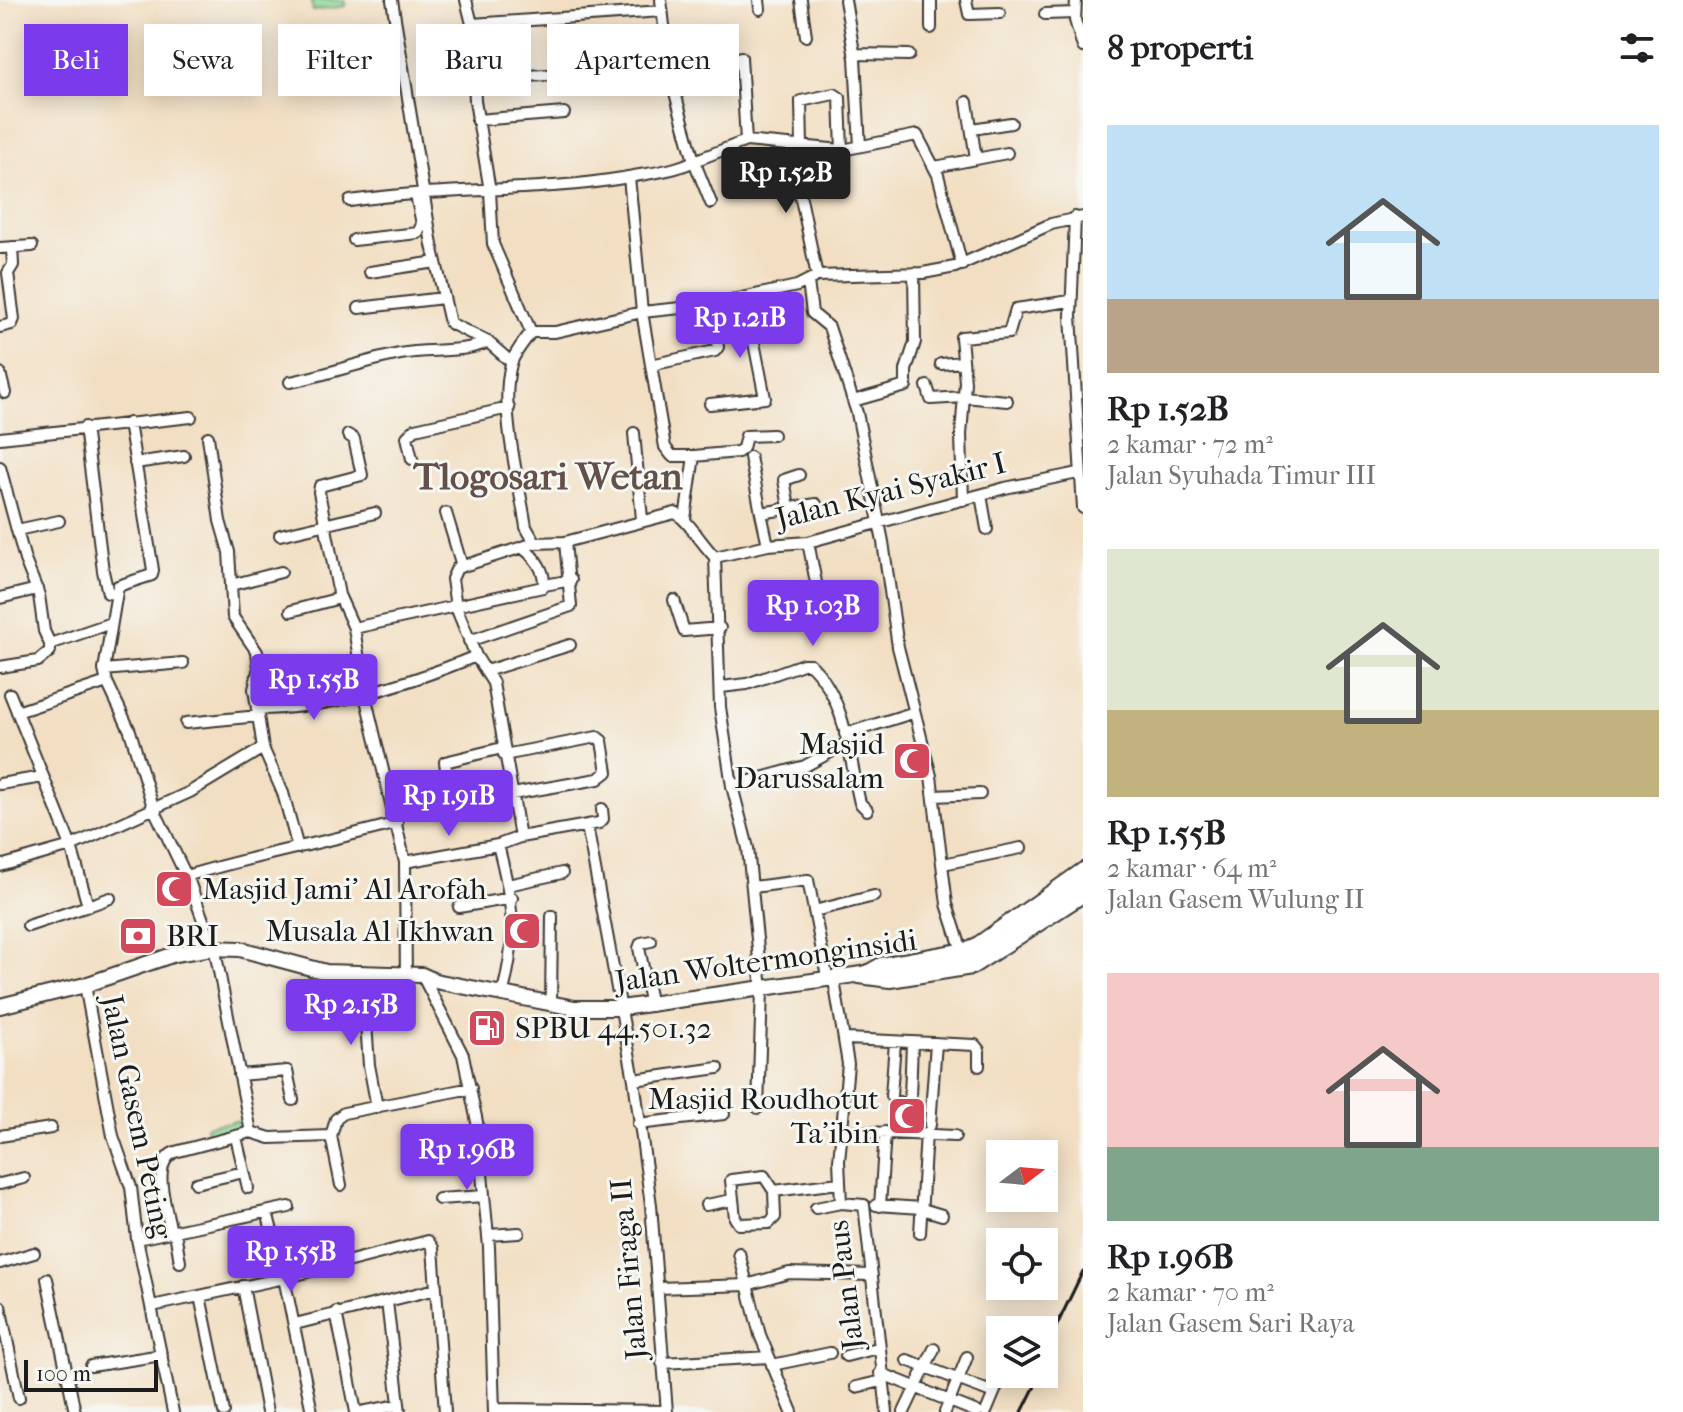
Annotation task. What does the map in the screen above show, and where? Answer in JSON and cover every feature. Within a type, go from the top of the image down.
[{"type":"main road","name":"Jalan Woltermonginsidi","points":[[0,1014],[177,962],[240,949],[326,972],[428,980],[551,1005],[651,1006],[863,976],[978,955],[1083,881]]},
{"type":"main road","name":"Jalan Woltermonginsidi","points":[[214,952],[306,977],[363,982],[406,978]]},
{"type":"main road","name":"Jalan Woltermonginsidi","points":[[0,1006],[85,988]]},
{"type":"street","points":[[392,0],[440,298],[450,323],[511,362]]},
{"type":"street","points":[[466,0],[472,24],[661,5],[670,75],[694,161],[711,203]]},
{"type":"street","points":[[801,0],[806,36]]},
{"type":"street","points":[[845,0],[854,54],[860,146]]},
{"type":"street","points":[[931,0],[931,28]]},
{"type":"street","points":[[966,0],[969,14],[1000,13]]},
{"type":"street","points":[[1076,0],[1075,13],[1083,47]]},
{"type":"street","points":[[1045,14],[1075,13]]},
{"type":"street","points":[[854,54],[909,55]]},
{"type":"street","points":[[741,57],[746,141]]},
{"type":"street","points":[[802,146],[801,101],[834,94],[840,98],[842,150]]},
{"type":"street","points":[[476,96],[477,120],[490,191],[493,244],[531,332]]},
{"type":"street","points":[[967,102],[976,158]]},
{"type":"street","points":[[477,120],[564,113]]},
{"type":"street","points":[[972,129],[1011,123]]},
{"type":"street","points":[[350,201],[572,186],[677,169],[746,141],[842,150],[883,139],[917,135],[935,167],[962,265]]},
{"type":"street","points":[[790,145],[812,279],[812,313],[829,327],[853,401],[912,713],[934,796],[947,904],[962,951]]},
{"type":"street","points":[[935,167],[1007,153]]},
{"type":"street","points":[[629,177],[642,312],[667,453],[694,456],[738,452],[743,448],[746,436],[773,435]]},
{"type":"street","points":[[354,240],[418,233],[422,224],[421,195]]},
{"type":"street","points":[[531,332],[577,329],[642,312],[710,305],[812,279],[914,273],[962,265],[1051,224],[1079,217],[1070,301],[1079,352],[1078,473],[1083,508]]},
{"type":"street","points":[[0,248],[32,246]]},
{"type":"street","points":[[0,327],[12,324],[14,319],[8,273],[13,265],[12,247]]},
{"type":"street","points":[[370,272],[436,262]]},
{"type":"street","points":[[853,401],[906,386],[906,370],[915,342],[914,273]]},
{"type":"street","points":[[710,404],[762,399],[766,395],[745,297]]},
{"type":"street","points":[[359,308],[440,298]]},
{"type":"street","points":[[963,500],[963,336],[1009,333],[1016,309],[1070,301]]},
{"type":"street","points":[[651,365],[715,351],[718,347],[710,305]]},
{"type":"street","points":[[531,332],[511,362],[509,408],[526,527],[545,585]]},
{"type":"street","points":[[290,382],[336,373],[397,354],[481,344]]},
{"type":"street","points":[[941,364],[962,362]]},
{"type":"street","points":[[0,373],[5,393]]},
{"type":"street","points":[[927,386],[931,399],[964,397],[1007,401]]},
{"type":"street","points":[[412,459],[407,437],[415,429],[509,408]]},
{"type":"street","points":[[0,438],[191,417]]},
{"type":"street","points":[[129,423],[153,570],[152,575],[121,583],[116,594],[104,670],[135,744],[153,807],[186,876],[214,952],[251,1132]]},
{"type":"street","points":[[85,427],[108,593],[116,594]]},
{"type":"street","points":[[634,433],[642,519]]},
{"type":"street","points":[[348,435],[354,439],[362,475],[320,486],[340,598],[354,628],[364,691],[405,862],[406,978]]},
{"type":"street","points":[[208,437],[220,521],[229,552],[233,617],[257,652],[259,667],[254,689],[263,748],[283,793],[298,848]]},
{"type":"street","points":[[135,463],[184,456]]},
{"type":"street","points":[[685,519],[694,456]]},
{"type":"street","points":[[750,457],[768,545]]},
{"type":"street","points":[[0,467],[37,589],[44,631],[50,644],[47,656],[38,661],[0,667]]},
{"type":"street","name":"Jalan Kyai Syakir I","points":[[715,557],[768,545],[808,542],[981,495],[1078,473]]},
{"type":"street","points":[[789,507],[784,480],[799,475]]},
{"type":"street","points":[[981,495],[987,529]]},
{"type":"street","points":[[761,513],[816,504]]},
{"type":"street","points":[[280,535],[375,513]]},
{"type":"street","points":[[446,513],[462,566]]},
{"type":"street","points":[[520,837],[496,697],[456,607],[453,573],[462,566],[530,546],[565,542],[642,519],[675,513],[685,519],[699,542],[715,557],[720,628],[720,707],[732,786],[753,887],[762,990],[758,1108]]},
{"type":"street","points":[[17,530],[59,521]]},
{"type":"street","points":[[469,641],[567,610],[573,599],[565,542]]},
{"type":"street","points":[[797,626],[823,618],[808,542]]},
{"type":"street","points":[[231,585],[281,572]]},
{"type":"street","points":[[354,628],[537,590],[545,585],[571,580]]},
{"type":"street","points":[[0,598],[37,589]]},
{"type":"street","points":[[291,611],[340,598]]},
{"type":"street","points":[[674,600],[684,631],[720,628]]},
{"type":"street","points":[[50,644],[111,623]]},
{"type":"street","points":[[486,671],[570,645]]},
{"type":"street","points":[[186,723],[293,709],[412,679],[476,656]]},
{"type":"street","points":[[104,670],[183,663]]},
{"type":"street","points":[[721,687],[747,684],[810,664],[828,688],[846,738],[860,803],[867,810]]},
{"type":"street","points":[[17,712],[107,682]]},
{"type":"street","points":[[10,694],[71,846],[88,906]]},
{"type":"street","points":[[732,786],[805,766],[846,738],[912,713]]},
{"type":"street","points":[[592,736],[602,741],[607,772],[603,777],[513,795],[465,805],[455,804],[450,797],[444,769],[447,760],[592,736]]},
{"type":"street","points":[[0,866],[71,846],[190,792],[263,748]]},
{"type":"street","points":[[0,784],[43,777]]},
{"type":"street","points":[[934,796],[980,794]]},
{"type":"street","points":[[405,862],[587,826],[602,821],[602,809]]},
{"type":"street","points":[[186,876],[254,856],[397,823]]},
{"type":"street","name":"Jalan Firaga II","points":[[494,1411],[667,1412],[651,1205],[634,1080],[587,826]]},
{"type":"street","points":[[498,845],[512,898],[514,947],[502,995]]},
{"type":"street","points":[[943,864],[1021,848]]},
{"type":"street","points":[[863,976],[881,964],[962,951],[992,937],[1083,869]]},
{"type":"street","points":[[508,885],[562,873]]},
{"type":"street","name":"Jalan Paus","points":[[753,887],[805,878],[810,884],[847,1039],[839,1183],[841,1203],[864,1205],[887,1412]]},
{"type":"street","points":[[814,911],[874,896]]},
{"type":"street","points":[[863,976],[890,981],[972,968],[1083,896]]},
{"type":"street","points":[[28,926],[110,898]]},
{"type":"street","points":[[459,907],[512,898]]},
{"type":"street","points":[[551,1005],[552,916]]},
{"type":"street","points":[[651,941],[641,943],[639,948],[651,1006]]},
{"type":"street","points":[[428,980],[463,1055],[471,1088],[484,1196],[493,1235],[494,1411]]},
{"type":"street","points":[[363,982],[369,1065],[377,1107]]},
{"type":"street","name":"Jalan Gasem Peting","points":[[85,988],[113,1136],[131,1187],[137,1239],[173,1412]]},
{"type":"street","points":[[847,1039],[976,1046],[979,1066]]},
{"type":"street","points":[[895,1042],[898,1132]]},
{"type":"street","points":[[910,1097],[912,1043]]},
{"type":"street","points":[[920,1233],[936,1043]]},
{"type":"street","points":[[634,1080],[718,1068]]},
{"type":"street","points":[[239,1075],[287,1071],[293,1100]]},
{"type":"street","points":[[341,1185],[331,1136],[339,1115],[471,1088]]},
{"type":"street","points":[[638,1124],[724,1114]]},
{"type":"street","points":[[0,1136],[51,1128]]},
{"type":"street","points":[[844,1131],[928,1129],[955,1136]]},
{"type":"street","points":[[180,1262],[163,1162],[170,1153],[251,1132],[270,1138],[331,1136]]},
{"type":"street","points":[[880,1206],[885,1132]]},
{"type":"street","points":[[236,1137],[248,1188]]},
{"type":"street","points":[[196,1183],[244,1172]]},
{"type":"street","points":[[764,1176],[774,1191],[776,1212],[769,1223],[739,1224],[730,1184],[735,1177],[764,1176]]},
{"type":"street","points":[[0,1184],[24,1178]]},
{"type":"street","points":[[774,1191],[839,1183]]},
{"type":"street","points":[[439,1199],[484,1196]]},
{"type":"street","points":[[706,1205],[732,1200]]},
{"type":"street","points":[[816,1208],[841,1203]]},
{"type":"street","points":[[864,1205],[922,1209],[942,1215]]},
{"type":"street","points":[[137,1239],[289,1207]]},
{"type":"street","points":[[267,1212],[277,1250]]},
{"type":"street","points":[[493,1235],[519,1233]]},
{"type":"street","points":[[152,1306],[430,1242],[445,1412]]},
{"type":"street","points":[[0,1263],[34,1253]]},
{"type":"street","points":[[739,1253],[771,1361],[792,1412]]},
{"type":"street","points":[[658,1288],[747,1285],[789,1273],[872,1275]]},
{"type":"street","points":[[284,1278],[312,1412]]},
{"type":"street","points":[[47,1279],[75,1412]]},
{"type":"street","points":[[243,1286],[267,1412]]},
{"type":"street","points":[[295,1324],[436,1289]]},
{"type":"street","points":[[200,1296],[224,1412]]},
{"type":"street","points":[[336,1312],[358,1412],[400,1409],[387,1302]]},
{"type":"street","points":[[0,1306],[19,1398]]},
{"type":"street","points":[[846,1356],[878,1348]]},
{"type":"street","points":[[904,1412],[934,1349]]},
{"type":"street","points":[[662,1363],[771,1361],[830,1353]]},
{"type":"street","points":[[91,1366],[162,1355]]},
{"type":"street","points":[[947,1407],[967,1357]]},
{"type":"street","points":[[907,1360],[994,1393]]},
{"type":"street","points":[[856,1387],[881,1377],[918,1388],[947,1407],[977,1412]]},
{"type":"street","points":[[986,1412],[996,1388]]},
{"type":"green space","points":[[311,0],[344,0],[345,6],[313,11]]},
{"type":"green space","points":[[238,1121],[240,1133],[208,1138],[206,1126]]},
{"type":"railway","points":[[1058,1323],[1083,1271]]},
{"type":"railway","points":[[1022,1412],[1034,1388]]},
{"type":"place","name":"Masjid Darussalam","points":[[912,761]]},
{"type":"place","name":"Masjid Jami' Al Arofah","points":[[174,889]]},
{"type":"place","name":"Musala Al Ikhwan","points":[[522,931]]},
{"type":"place","name":"BRI","points":[[138,936]]},
{"type":"place","name":"SPBU 44.501.32","points":[[487,1028]]},
{"type":"place","name":"Masjid Roudhotut Ta'ibin","points":[[907,1116]]},
{"type":"district","name":"Tlogosari Wetan","points":[[548,476]]}]
